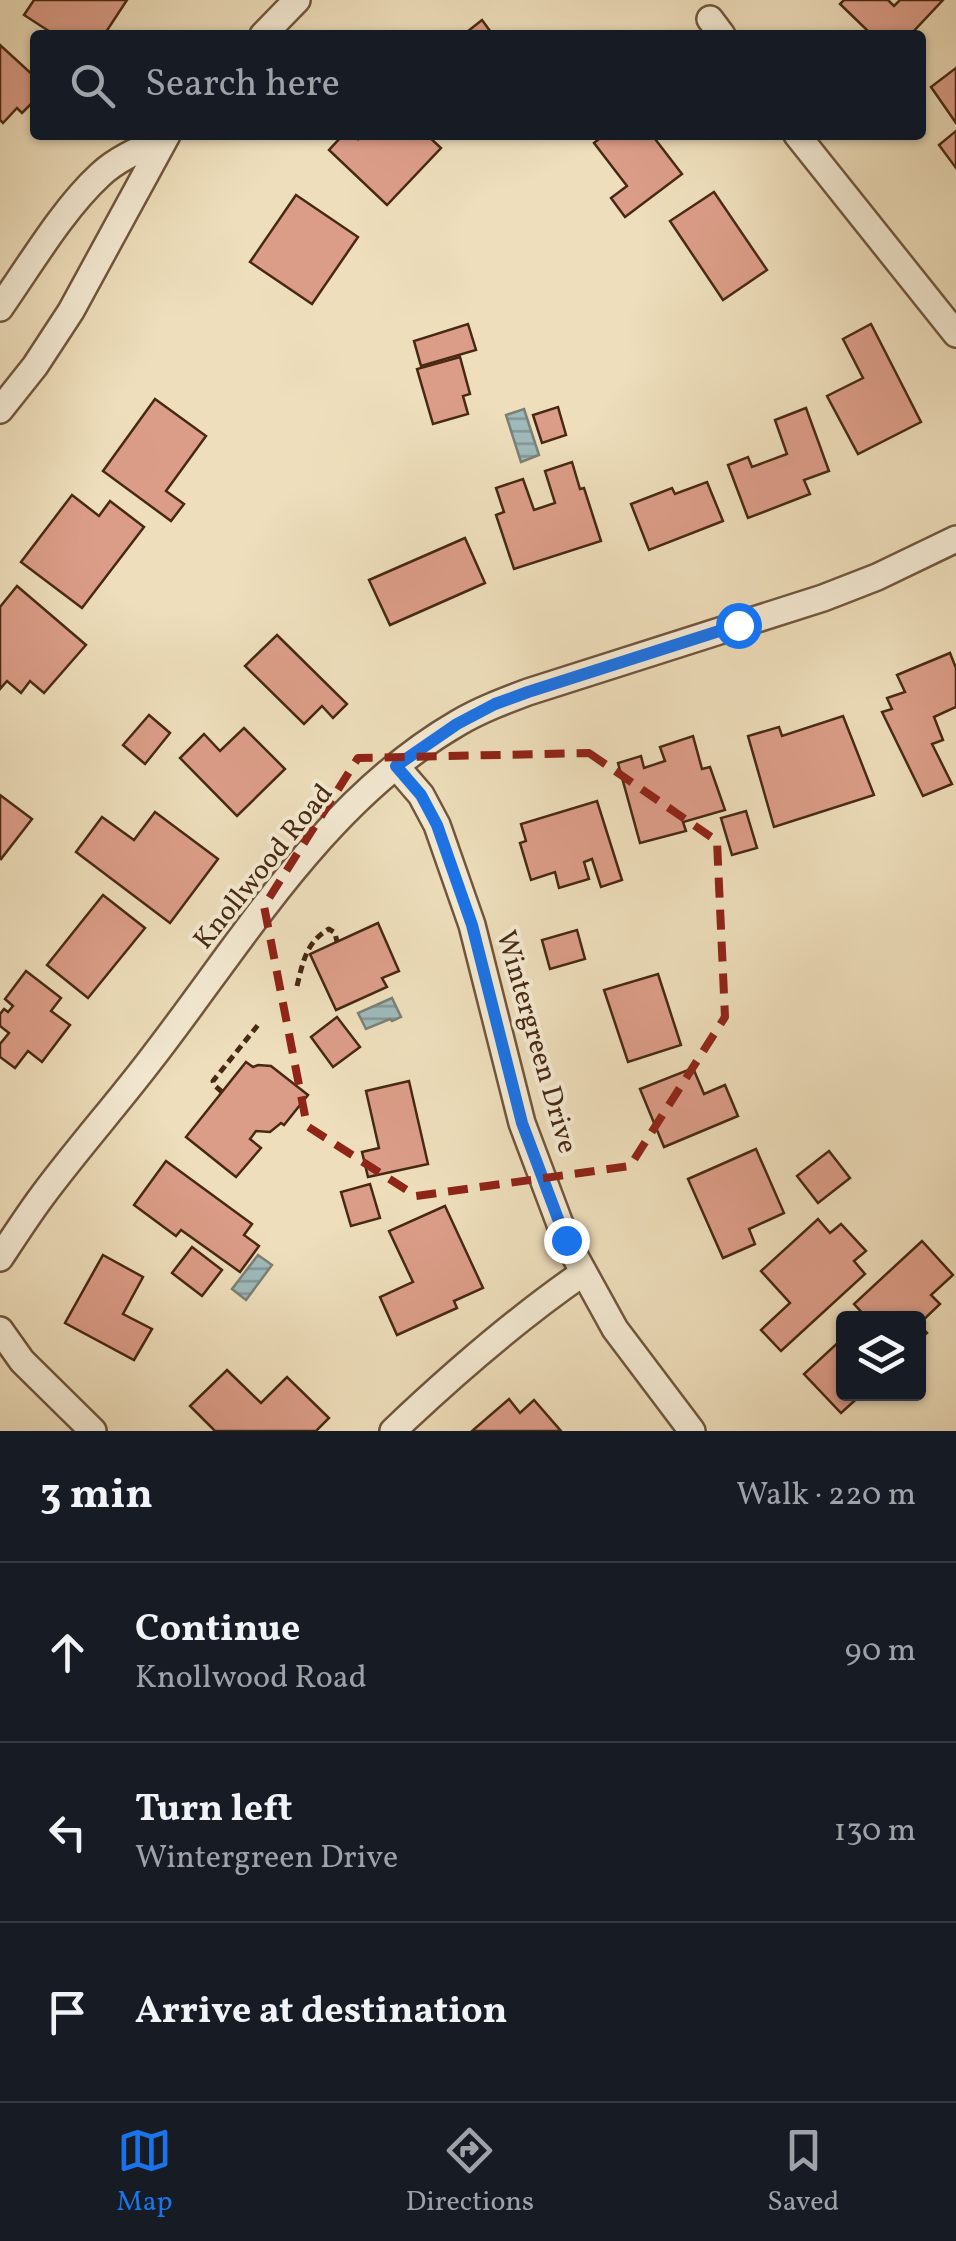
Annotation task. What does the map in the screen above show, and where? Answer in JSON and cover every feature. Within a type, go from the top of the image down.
[{"type":"street","points":[[267,30],[297,0]]},
{"type":"street","points":[[0,308],[69,210],[101,174],[128,155],[161,140]]},
{"type":"street","points":[[0,410],[35,366],[70,311],[164,140]]},
{"type":"street","points":[[801,140],[956,334]]},
{"type":"street","name":"Knollwood Road","points":[[0,1258],[43,1195],[287,878],[358,798],[396,766],[457,724],[495,704],[823,598],[956,540]]},
{"type":"street","name":"Wintergreen Drive","points":[[396,766],[421,795],[437,825],[472,925],[522,1123],[566,1240],[615,1329],[692,1431]]},
{"type":"street","points":[[393,1431],[443,1383],[583,1273]]},
{"type":"street","points":[[0,1330],[22,1361],[92,1431]]},
{"type":"path","points":[[297,986],[310,944],[330,929],[338,942]]},
{"type":"path","points":[[222,1092],[214,1086],[214,1080],[258,1026]]},
{"type":"highlighted area","points":[[589,753],[717,841],[725,1017],[630,1166],[416,1196],[307,1126],[264,906],[358,758]]},
{"type":"water","points":[[524,409],[539,455],[521,462],[506,415]]},
{"type":"water","points":[[392,998],[401,1017],[366,1029],[358,1013]]},
{"type":"water","points":[[258,1255],[272,1265],[246,1300],[232,1289]]},
{"type":"building","points":[[34,0],[127,0],[107,30],[47,30],[24,15]]},
{"type":"building","points":[[844,0],[888,0],[894,6],[900,0],[943,0],[915,30],[867,30],[840,4]]},
{"type":"building","points":[[482,20],[489,30],[469,30]]},
{"type":"building","points":[[0,45],[30,72],[30,105],[22,113],[17,108],[3,123]]},
{"type":"building","points":[[956,68],[956,123],[931,87]]},
{"type":"building","points":[[956,131],[956,168],[939,145]]},
{"type":"building","points":[[338,140],[432,140],[441,148],[387,205],[329,150]]},
{"type":"building","points":[[656,140],[682,174],[625,217],[611,198],[627,186],[594,143]]},
{"type":"building","points":[[714,192],[767,270],[723,300],[670,221]]},
{"type":"building","points":[[296,195],[358,237],[312,304],[250,262]]},
{"type":"building","points":[[468,324],[476,350],[421,366],[414,341]]},
{"type":"building","points":[[871,324],[921,422],[858,454],[827,396],[863,378],[843,339]]},
{"type":"building","points":[[460,357],[470,394],[463,396],[468,414],[433,424],[417,369]]},
{"type":"building","points":[[155,399],[206,436],[166,491],[184,504],[171,521],[103,471]]},
{"type":"building","points":[[558,407],[566,435],[542,443],[533,415]]},
{"type":"building","points":[[806,408],[829,471],[804,480],[810,494],[748,518],[728,465],[748,457],[752,467],[787,454],[775,420]]},
{"type":"building","points":[[572,462],[601,541],[514,569],[496,515],[504,512],[496,488],[523,479],[534,510],[555,503],[545,471]]},
{"type":"building","points":[[707,482],[723,521],[649,550],[631,504],[672,488],[675,494]]},
{"type":"building","points":[[72,495],[99,516],[110,501],[144,527],[82,608],[21,562]]},
{"type":"building","points":[[465,538],[485,583],[390,625],[369,580]]},
{"type":"building","points":[[17,586],[86,645],[44,693],[30,681],[21,693],[7,681],[0,689],[0,607]]},
{"type":"building","points":[[277,635],[347,704],[333,718],[322,706],[304,724],[245,666]]},
{"type":"building","points":[[950,653],[956,668],[956,707],[934,717],[943,740],[932,744],[952,784],[923,796],[882,712],[892,709],[887,698],[905,692],[897,675]]},
{"type":"building","points":[[149,715],[170,733],[145,764],[123,745]]},
{"type":"building","points":[[843,716],[874,795],[774,827],[748,736],[779,727],[782,736]]},
{"type":"building","points":[[244,728],[285,769],[237,816],[180,758],[204,734],[220,751]]},
{"type":"building","points":[[693,736],[702,769],[710,767],[725,810],[683,822],[686,831],[640,843],[618,763],[641,756],[644,768],[665,761],[660,747]]},
{"type":"building","points":[[0,795],[32,819],[1,859],[0,858]]},
{"type":"building","points":[[597,801],[622,880],[601,887],[592,859],[584,862],[589,879],[559,888],[555,872],[531,880],[520,843],[526,841],[521,824]]},
{"type":"building","points":[[746,811],[757,848],[732,855],[721,818]]},
{"type":"building","points":[[155,812],[218,859],[170,923],[76,852],[102,817],[134,840]]},
{"type":"building","points":[[103,895],[145,928],[88,998],[47,965]]},
{"type":"building","points":[[378,923],[399,971],[382,978],[387,987],[336,1010],[310,954]]},
{"type":"building","points":[[577,930],[585,959],[550,969],[542,940]]},
{"type":"building","points":[[26,971],[61,998],[51,1011],[70,1025],[42,1062],[28,1051],[15,1068],[0,1057],[0,1044],[9,1033],[0,1026],[0,1014],[13,1006],[5,999]]},
{"type":"building","points":[[658,974],[681,1045],[628,1062],[604,990]]},
{"type":"building","points":[[337,1017],[360,1047],[333,1067],[311,1037]]},
{"type":"building","points":[[246,1062],[253,1067],[271,1066],[308,1095],[284,1125],[281,1123],[270,1132],[256,1131],[250,1139],[261,1148],[236,1177],[186,1137]]},
{"type":"building","points":[[693,1068],[704,1094],[725,1085],[738,1116],[664,1147],[640,1089]]},
{"type":"building","points":[[409,1081],[428,1164],[368,1177],[362,1152],[379,1148],[366,1091]]},
{"type":"building","points":[[756,1149],[784,1213],[749,1229],[755,1244],[723,1258],[688,1179]]},
{"type":"building","points":[[829,1151],[850,1178],[818,1203],[797,1176]]},
{"type":"building","points":[[166,1161],[252,1224],[244,1235],[259,1246],[240,1272],[181,1230],[176,1236],[134,1205]]},
{"type":"building","points":[[370,1184],[380,1218],[351,1226],[341,1192]]},
{"type":"building","points":[[445,1206],[483,1288],[454,1301],[457,1308],[397,1335],[380,1297],[413,1282],[389,1231]]},
{"type":"building","points":[[818,1219],[830,1233],[841,1224],[866,1251],[854,1261],[865,1274],[781,1351],[761,1330],[790,1303],[761,1271]]},
{"type":"building","points":[[922,1241],[953,1275],[931,1295],[940,1304],[926,1317],[926,1311],[860,1311],[854,1304]]},
{"type":"building","points":[[192,1247],[222,1270],[202,1296],[172,1273]]},
{"type":"building","points":[[103,1255],[143,1277],[123,1314],[152,1329],[134,1360],[65,1323]]},
{"type":"building","points":[[836,1344],[836,1401],[854,1401],[841,1413],[804,1374]]},
{"type":"building","points":[[227,1370],[261,1403],[287,1377],[329,1418],[316,1431],[215,1431],[190,1406]]},
{"type":"building","points":[[509,1399],[520,1413],[534,1400],[561,1431],[472,1431]]},
{"type":"route","points":[[566,1240],[522,1123],[472,925],[437,825],[421,795],[396,766],[457,724],[495,704],[738,625]]}]
